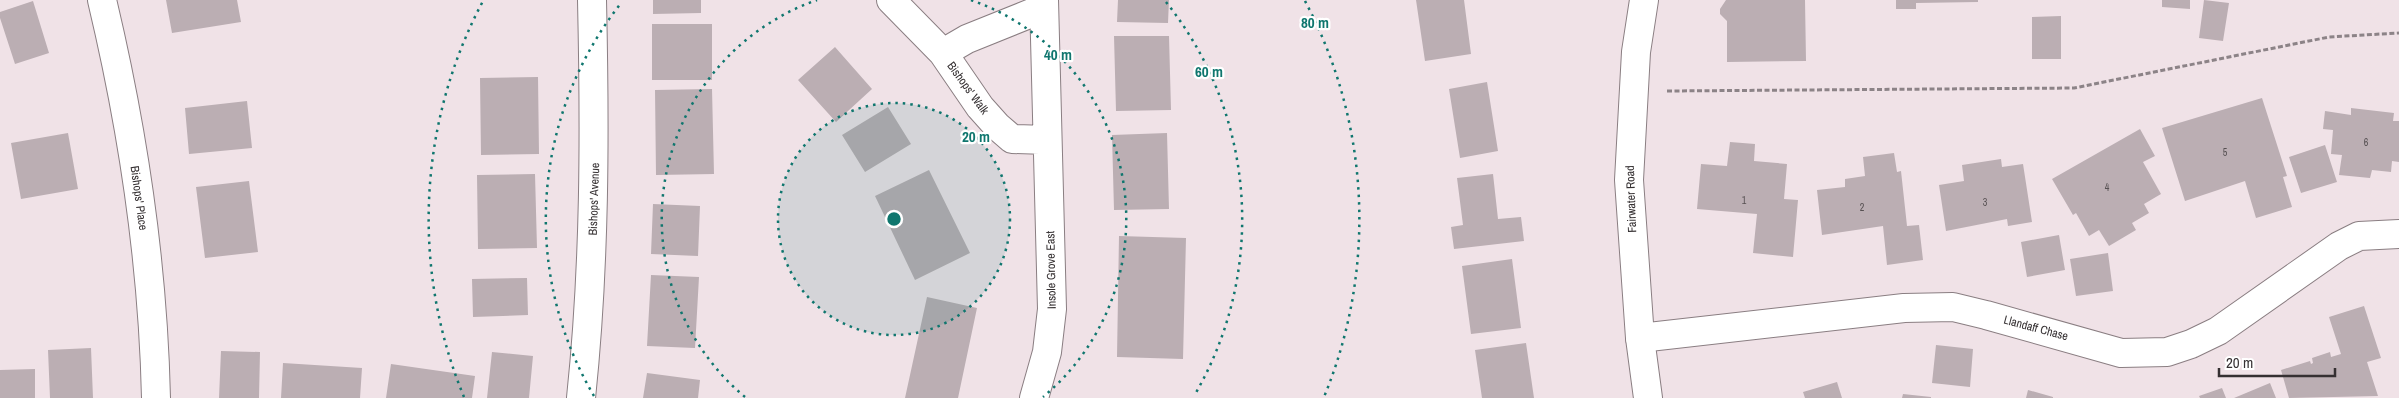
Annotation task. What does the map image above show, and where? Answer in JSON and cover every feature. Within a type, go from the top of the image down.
[{"type":"street","name":"Bishops' Place","points":[[102,0],[130,133],[138,189],[149,280],[156,398]]},
{"type":"street","name":"Bishops' Avenue","points":[[581,398],[590,300],[595,152],[592,0]]},
{"type":"street","name":"Bishops' Walk","points":[[891,0],[943,53],[980,108],[1012,139],[1047,140]]},
{"type":"street","name":"Fairwater Road","points":[[1644,0],[1634,90],[1629,180],[1640,338],[1648,398]]},
{"type":"street","name":"Bishops' Walk","points":[[943,53],[955,44],[1044,4]]},
{"type":"street","name":"Insole Grove East","points":[[1034,398],[1047,352],[1052,309],[1044,4]]},
{"type":"street","name":"Llandaff Chase","points":[[1640,338],[1904,308],[1953,308],[1996,317],[2121,352],[2167,352],[2191,344],[2218,331],[2339,246],[2359,236],[2399,234]]},
{"type":"path","points":[[1634,90],[2074,88],[2329,37],[2399,33]]},
{"type":"building","points":[[166,0],[237,0],[241,22],[172,33]]},
{"type":"building","points":[[653,0],[701,0],[701,13],[653,14]]},
{"type":"building","points":[[1118,0],[1169,0],[1168,23],[1117,22]]},
{"type":"building","points":[[1416,0],[1464,0],[1471,54],[1425,61]]},
{"type":"building","points":[[1726,0],[1805,0],[1806,61],[1727,62],[1727,21],[1720,14],[1720,9]]},
{"type":"building","points":[[1896,0],[1978,0],[1978,2],[1916,3],[1916,9],[1896,9]]},
{"type":"building","points":[[2162,0],[2190,0],[2190,9],[2162,7]]},
{"type":"building","points":[[2204,0],[2229,3],[2223,41],[2199,38]]},
{"type":"building","points":[[33,1],[49,53],[15,64],[0,18],[0,12]]},
{"type":"building","points":[[2061,16],[2061,59],[2032,59],[2032,17]]},
{"type":"building","points":[[652,24],[712,24],[712,80],[652,80]]},
{"type":"building","points":[[1114,36],[1169,36],[1171,110],[1116,111]]},
{"type":"building","points":[[835,47],[872,89],[836,122],[798,80]]},
{"type":"building","points":[[538,77],[539,154],[481,155],[480,78]]},
{"type":"building","points":[[1487,82],[1498,151],[1460,158],[1449,89]]},
{"type":"building","points":[[712,89],[714,174],[656,175],[655,90]]},
{"type":"building","points":[[2262,98],[2287,176],[2283,177],[2292,207],[2256,218],[2245,181],[2185,201],[2162,128]]},
{"type":"building","points":[[247,101],[252,148],[189,154],[185,108]]},
{"type":"building","points":[[888,107],[911,144],[865,172],[842,135]]},
{"type":"building","points":[[2351,108],[2394,113],[2393,121],[2399,121],[2399,162],[2392,161],[2391,172],[2372,170],[2370,178],[2339,175],[2342,155],[2331,154],[2333,130],[2323,129],[2325,111],[2351,115]]},
{"type":"building","points":[[2140,129],[2155,156],[2143,162],[2161,194],[2144,204],[2149,213],[2132,223],[2136,230],[2109,246],[2099,230],[2089,236],[2076,213],[2073,215],[2052,179]]},
{"type":"building","points":[[68,133],[78,189],[21,199],[11,143]]},
{"type":"building","points":[[1167,133],[1169,209],[1114,210],[1112,135]]},
{"type":"building","points":[[1730,142],[1755,144],[1754,161],[1787,164],[1784,199],[1798,200],[1793,257],[1753,253],[1757,214],[1697,209],[1701,164],[1727,166]]},
{"type":"building","points":[[2325,145],[2337,182],[2301,193],[2289,157]]},
{"type":"building","points":[[1894,153],[1897,172],[1901,171],[1907,226],[1919,225],[1923,260],[1887,265],[1883,226],[1822,235],[1817,190],[1845,187],[1845,179],[1865,176],[1863,157]]},
{"type":"building","points":[[2001,159],[2002,167],[2023,164],[2032,222],[2008,226],[2007,219],[1946,231],[1939,185],[1964,181],[1962,165]]},
{"type":"building","points":[[929,170],[970,253],[915,280],[875,196]]},
{"type":"building","points":[[535,174],[537,248],[478,249],[477,175]]},
{"type":"building","points":[[1493,174],[1498,219],[1521,217],[1524,241],[1454,249],[1451,227],[1463,225],[1457,178]]},
{"type":"building","points":[[249,181],[258,252],[205,258],[196,187]]},
{"type":"building","points":[[653,204],[700,206],[698,256],[651,254]]},
{"type":"building","points":[[2059,235],[2065,270],[2027,277],[2021,242]]},
{"type":"building","points":[[1119,236],[1186,238],[1183,359],[1117,357]]},
{"type":"building","points":[[2108,253],[2113,291],[2076,296],[2070,259]]},
{"type":"building","points":[[1512,259],[1521,328],[1471,334],[1462,266]]},
{"type":"building","points":[[651,275],[699,277],[695,348],[647,346]]},
{"type":"building","points":[[527,278],[528,315],[473,317],[472,279]]},
{"type":"building","points":[[927,297],[977,308],[958,398],[905,398]]},
{"type":"building","points":[[2364,306],[2381,358],[2367,362],[2378,396],[2289,398],[2281,370],[2310,361],[2311,364],[2313,363],[2312,358],[2330,352],[2331,357],[2341,354],[2329,317]]},
{"type":"building","points":[[1526,343],[1534,398],[1482,398],[1475,350]]},
{"type":"building","points":[[1936,345],[1973,349],[1970,387],[1932,383]]},
{"type":"building","points":[[91,348],[93,398],[50,398],[48,350]]},
{"type":"building","points":[[221,351],[260,352],[259,398],[219,398]]},
{"type":"building","points":[[492,352],[533,356],[529,398],[487,398]]},
{"type":"building","points":[[283,363],[362,368],[360,398],[281,398]]},
{"type":"building","points":[[391,364],[475,376],[472,398],[386,398]]},
{"type":"building","points":[[35,369],[35,398],[0,398],[0,370]]},
{"type":"building","points":[[647,373],[700,380],[698,398],[643,398]]},
{"type":"building","points":[[1837,382],[1842,398],[1805,398],[1803,392]]},
{"type":"building","points":[[2270,383],[2276,398],[2234,398]]},
{"type":"building","points":[[2222,388],[2226,398],[2200,398],[2199,396]]},
{"type":"building","points":[[2028,390],[2053,397],[2053,398],[2026,398]]},
{"type":"building","points":[[1903,394],[1931,397],[1931,398],[1902,398]]}]
